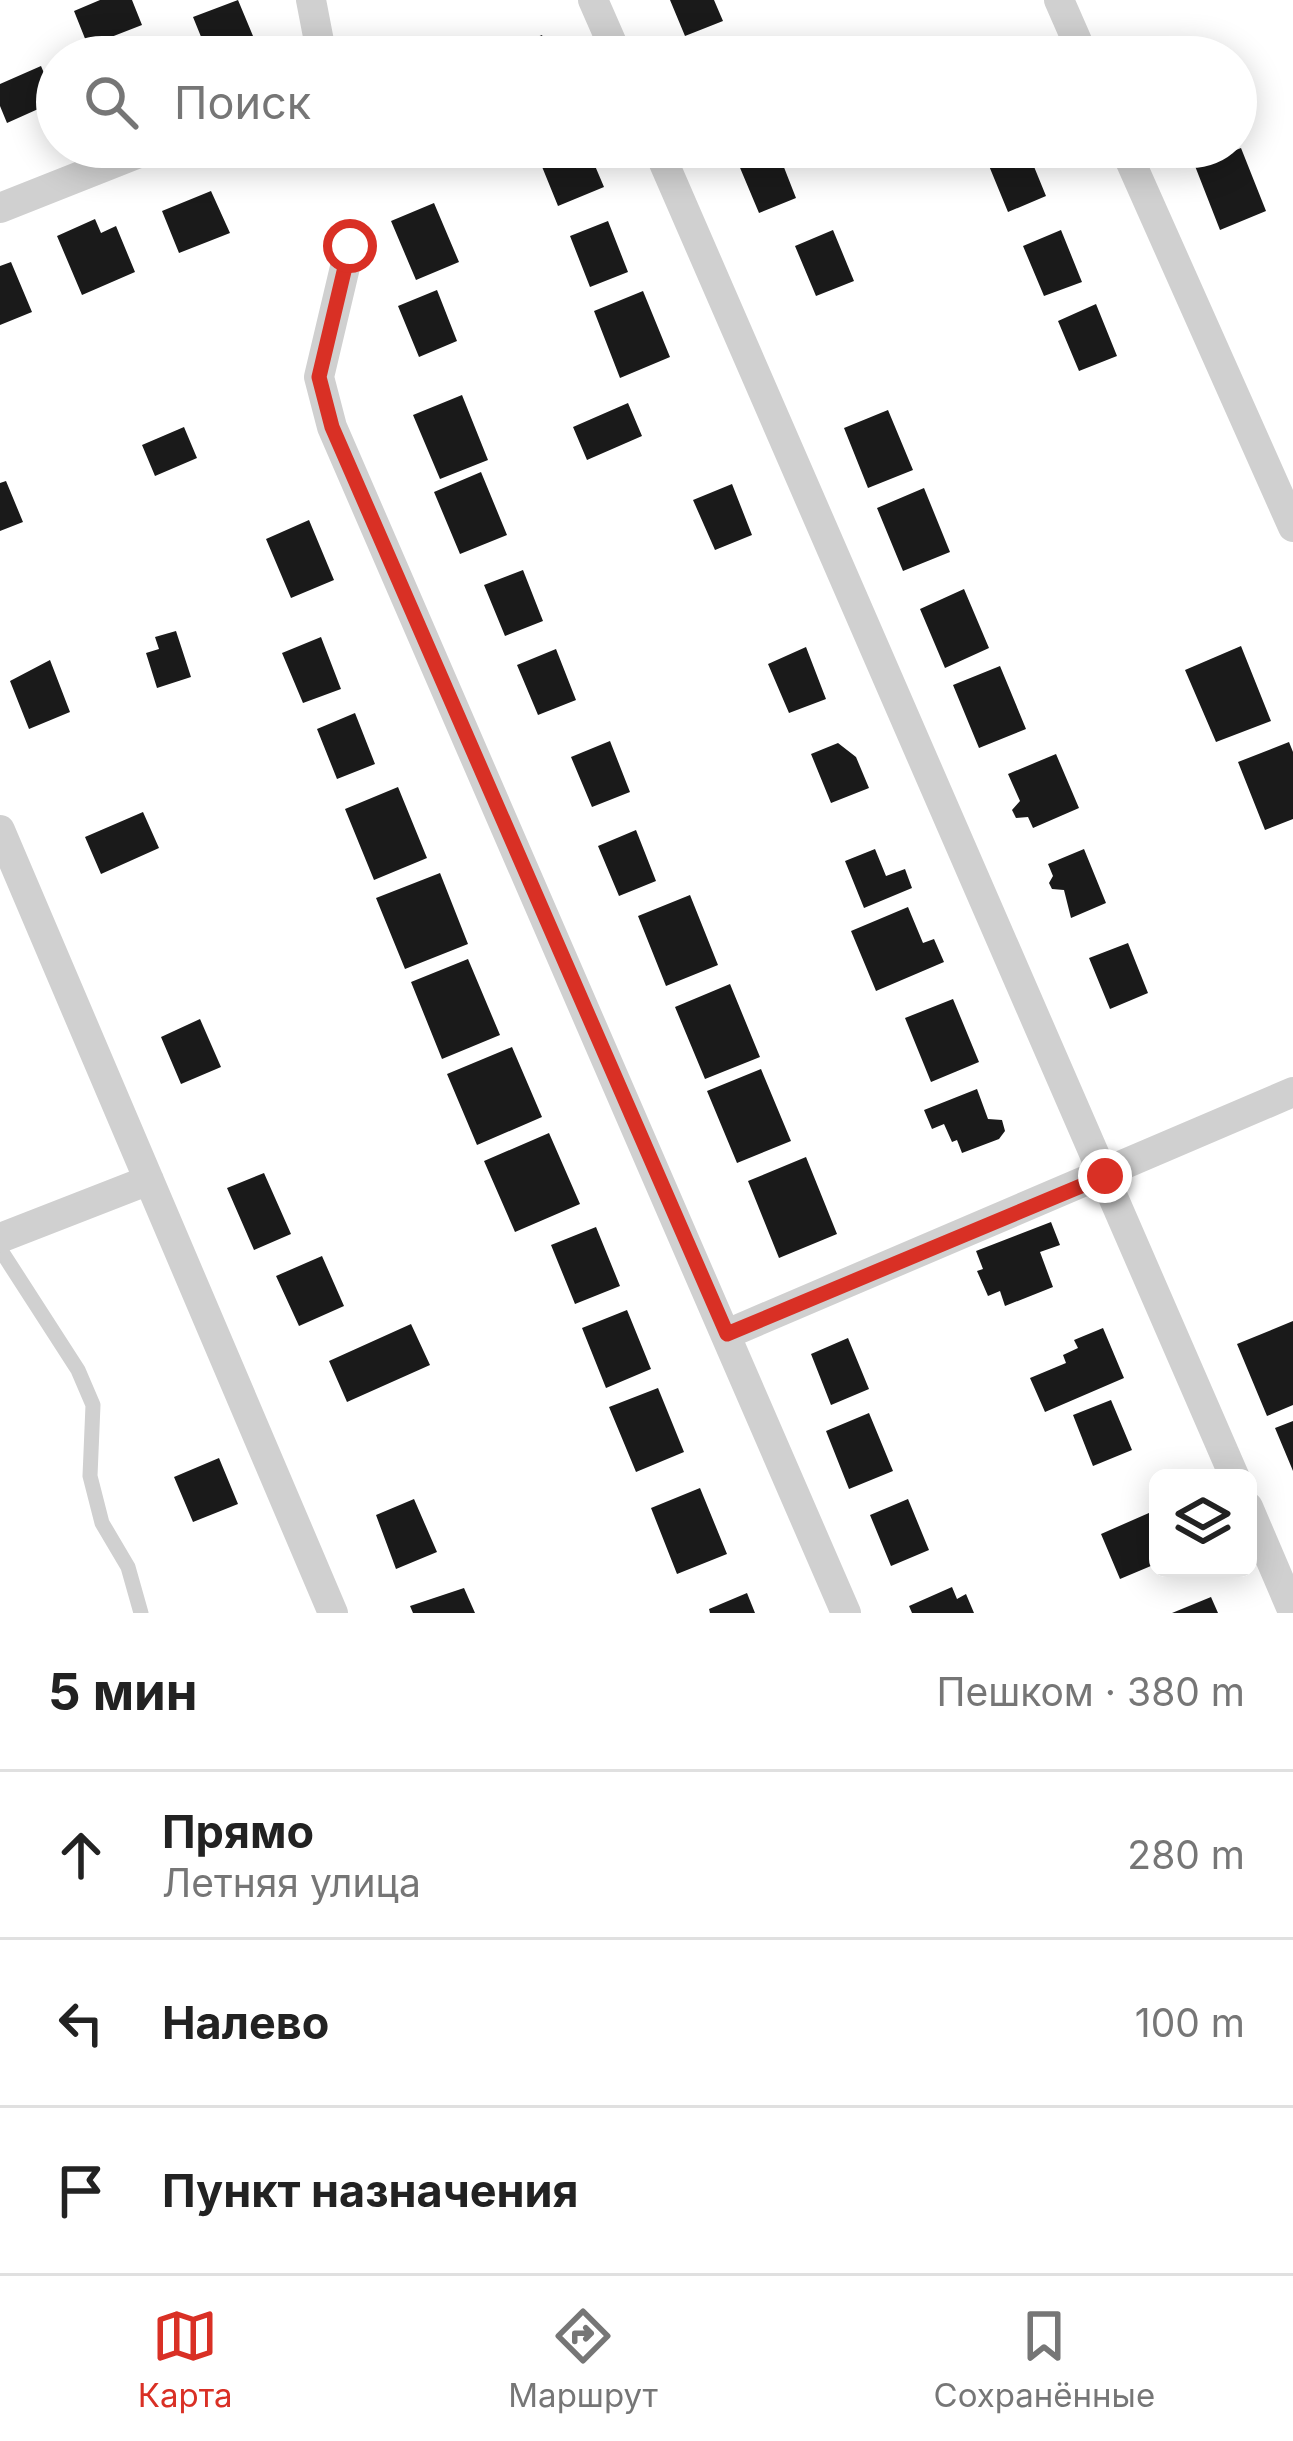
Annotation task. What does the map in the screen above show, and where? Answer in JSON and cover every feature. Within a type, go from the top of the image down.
[{"type":"street","points":[[311,0],[318,36]]},
{"type":"street","points":[[593,0],[609,36]]},
{"type":"street","points":[[1059,0],[1075,36]]},
{"type":"street","points":[[0,208],[101,168]]},
{"type":"street","points":[[666,168],[1231,1469]]},
{"type":"street","points":[[1133,168],[1293,527]]},
{"type":"street","points":[[350,246],[319,377],[332,427],[846,1613]]},
{"type":"street","points":[[0,830],[333,1613]]},
{"type":"street","points":[[727,1334],[1293,1092]]},
{"type":"street","points":[[0,1238],[148,1180]]},
{"type":"street","points":[[1257,1529],[1293,1612]]},
{"type":"lane","points":[[0,1249],[78,1370],[93,1405],[89,1477],[102,1523],[128,1567],[141,1613]]},
{"type":"building","points":[[100,0],[132,0],[142,25],[114,36],[84,36],[74,11]]},
{"type":"building","points":[[238,0],[253,36],[201,36],[193,17]]},
{"type":"building","points":[[670,0],[714,0],[723,21],[685,36]]},
{"type":"building","points":[[36,68],[36,110],[7,123],[0,106],[0,84]]},
{"type":"building","points":[[543,168],[596,168],[604,187],[558,206]]},
{"type":"building","points":[[740,168],[784,168],[796,198],[759,213]]},
{"type":"building","points":[[990,168],[1035,168],[1046,196],[1008,212]]},
{"type":"building","points":[[1196,168],[1249,168],[1266,211],[1220,230]]},
{"type":"building","points":[[211,191],[230,233],[179,253],[162,211]]},
{"type":"building","points":[[434,203],[459,262],[416,280],[391,221]]},
{"type":"building","points":[[95,219],[101,233],[116,226],[135,272],[82,295],[57,236]]},
{"type":"building","points":[[608,221],[628,272],[590,287],[570,236]]},
{"type":"building","points":[[833,230],[854,281],[816,296],[795,246]]},
{"type":"building","points":[[1061,230],[1082,282],[1044,296],[1023,246]]},
{"type":"building","points":[[11,262],[32,312],[0,325],[0,266]]},
{"type":"building","points":[[437,290],[457,341],[419,357],[398,306]]},
{"type":"building","points":[[643,291],[670,357],[620,378],[594,311]]},
{"type":"building","points":[[1096,304],[1117,356],[1079,371],[1058,321]]},
{"type":"building","points":[[462,395],[488,460],[440,479],[413,415]]},
{"type":"building","points":[[628,403],[642,436],[587,460],[573,427]]},
{"type":"building","points":[[888,410],[913,470],[868,488],[844,428]]},
{"type":"building","points":[[184,427],[197,458],[155,476],[142,445]]},
{"type":"building","points":[[481,472],[507,535],[460,554],[434,492]]},
{"type":"building","points":[[6,481],[23,522],[0,531],[0,483]]},
{"type":"building","points":[[732,484],[752,535],[715,550],[693,500]]},
{"type":"building","points":[[924,488],[950,552],[903,571],[877,508]]},
{"type":"building","points":[[309,520],[334,580],[291,598],[266,539]]},
{"type":"building","points":[[523,570],[543,621],[505,636],[484,585]]},
{"type":"building","points":[[964,589],[989,648],[945,668],[920,609]]},
{"type":"building","points":[[176,631],[191,677],[157,688],[146,653],[159,649],[155,637]]},
{"type":"building","points":[[321,637],[341,689],[303,703],[282,653]]},
{"type":"building","points":[[1241,646],[1271,721],[1216,742],[1185,670]]},
{"type":"building","points":[[806,647],[826,699],[789,713],[768,664]]},
{"type":"building","points":[[556,649],[576,700],[538,715],[517,665]]},
{"type":"building","points":[[50,660],[70,712],[29,729],[10,681]]},
{"type":"building","points":[[1000,666],[1026,729],[979,748],[953,685]]},
{"type":"building","points":[[355,713],[375,764],[337,779],[317,729]]},
{"type":"building","points":[[610,741],[630,792],[592,807],[571,757]]},
{"type":"building","points":[[1289,742],[1293,819],[1265,830],[1238,762]]},
{"type":"building","points":[[838,743],[856,757],[869,788],[831,803],[811,754]]},
{"type":"building","points":[[1056,754],[1079,808],[1033,828],[1028,817],[1016,818],[1012,810],[1020,801],[1008,774]]},
{"type":"building","points":[[398,787],[427,858],[374,880],[345,809]]},
{"type":"building","points":[[143,812],[159,848],[101,874],[85,837]]},
{"type":"building","points":[[636,830],[656,881],[619,896],[598,846]]},
{"type":"building","points":[[875,849],[886,876],[905,869],[912,888],[864,908],[845,861]]},
{"type":"building","points":[[1084,849],[1106,903],[1071,918],[1064,890],[1052,889],[1049,883],[1053,876],[1048,864]]},
{"type":"building","points":[[440,873],[468,944],[405,969],[376,898]]},
{"type":"building","points":[[690,895],[718,965],[666,986],[638,916]]},
{"type":"building","points":[[908,907],[923,943],[934,939],[944,962],[876,991],[851,931]]},
{"type":"building","points":[[1128,943],[1148,993],[1110,1009],[1089,958]]},
{"type":"building","points":[[468,959],[500,1035],[442,1059],[411,982]]},
{"type":"building","points":[[730,984],[760,1057],[705,1079],[675,1007]]},
{"type":"building","points":[[953,999],[979,1062],[931,1082],[905,1018]]},
{"type":"building","points":[[200,1019],[221,1067],[181,1084],[161,1037]]},
{"type":"building","points":[[512,1047],[542,1117],[477,1145],[447,1074]]},
{"type":"building","points":[[761,1069],[791,1141],[737,1163],[707,1091]]},
{"type":"building","points":[[977,1089],[988,1119],[1002,1120],[1005,1131],[999,1139],[962,1153],[944,1124],[932,1129],[924,1110]]},
{"type":"building","points":[[549,1133],[580,1204],[515,1232],[484,1161]]},
{"type":"building","points":[[806,1157],[837,1234],[779,1258],[748,1181]]},
{"type":"building","points":[[264,1173],[291,1234],[254,1250],[227,1188]]},
{"type":"building","points":[[1051,1222],[1060,1245],[1040,1252],[1053,1287],[1005,1306],[1000,1291],[988,1296],[977,1271],[983,1269],[976,1251]]},
{"type":"building","points":[[596,1227],[620,1286],[575,1304],[551,1245]]},
{"type":"building","points":[[322,1256],[344,1306],[299,1326],[276,1276]]},
{"type":"building","points":[[627,1310],[651,1369],[606,1388],[582,1328]]},
{"type":"building","points":[[1293,1321],[1293,1405],[1267,1416],[1237,1344]]},
{"type":"building","points":[[411,1324],[430,1365],[347,1402],[329,1361]]},
{"type":"building","points":[[1103,1328],[1124,1378],[1045,1412],[1030,1378],[1066,1363],[1063,1355],[1078,1348],[1074,1340]]},
{"type":"building","points":[[848,1338],[869,1389],[831,1405],[811,1354]]},
{"type":"building","points":[[658,1388],[684,1452],[636,1472],[609,1407]]},
{"type":"building","points":[[1111,1400],[1132,1450],[1093,1466],[1073,1415]]},
{"type":"building","points":[[869,1413],[893,1471],[849,1489],[826,1431]]},
{"type":"building","points":[[1293,1421],[1293,1471],[1275,1428]]},
{"type":"building","points":[[219,1458],[238,1504],[193,1522],[174,1477]]},
{"type":"building","points":[[700,1488],[727,1554],[677,1574],[651,1508]]},
{"type":"building","points":[[414,1499],[437,1552],[396,1569],[376,1515]]},
{"type":"building","points":[[908,1499],[929,1550],[891,1566],[870,1515]]},
{"type":"building","points":[[1149,1513],[1149,1567],[1120,1579],[1101,1534]]},
{"type":"building","points":[[952,1587],[957,1599],[966,1594],[974,1613],[912,1613],[909,1606]]},
{"type":"building","points":[[464,1588],[475,1613],[413,1613],[410,1606]]},
{"type":"building","points":[[747,1593],[755,1613],[710,1613],[709,1609]]},
{"type":"building","points":[[1211,1597],[1218,1613],[1172,1613]]},
{"type":"route","points":[[350,246],[319,377],[332,427],[727,1334],[1105,1176]]}]
